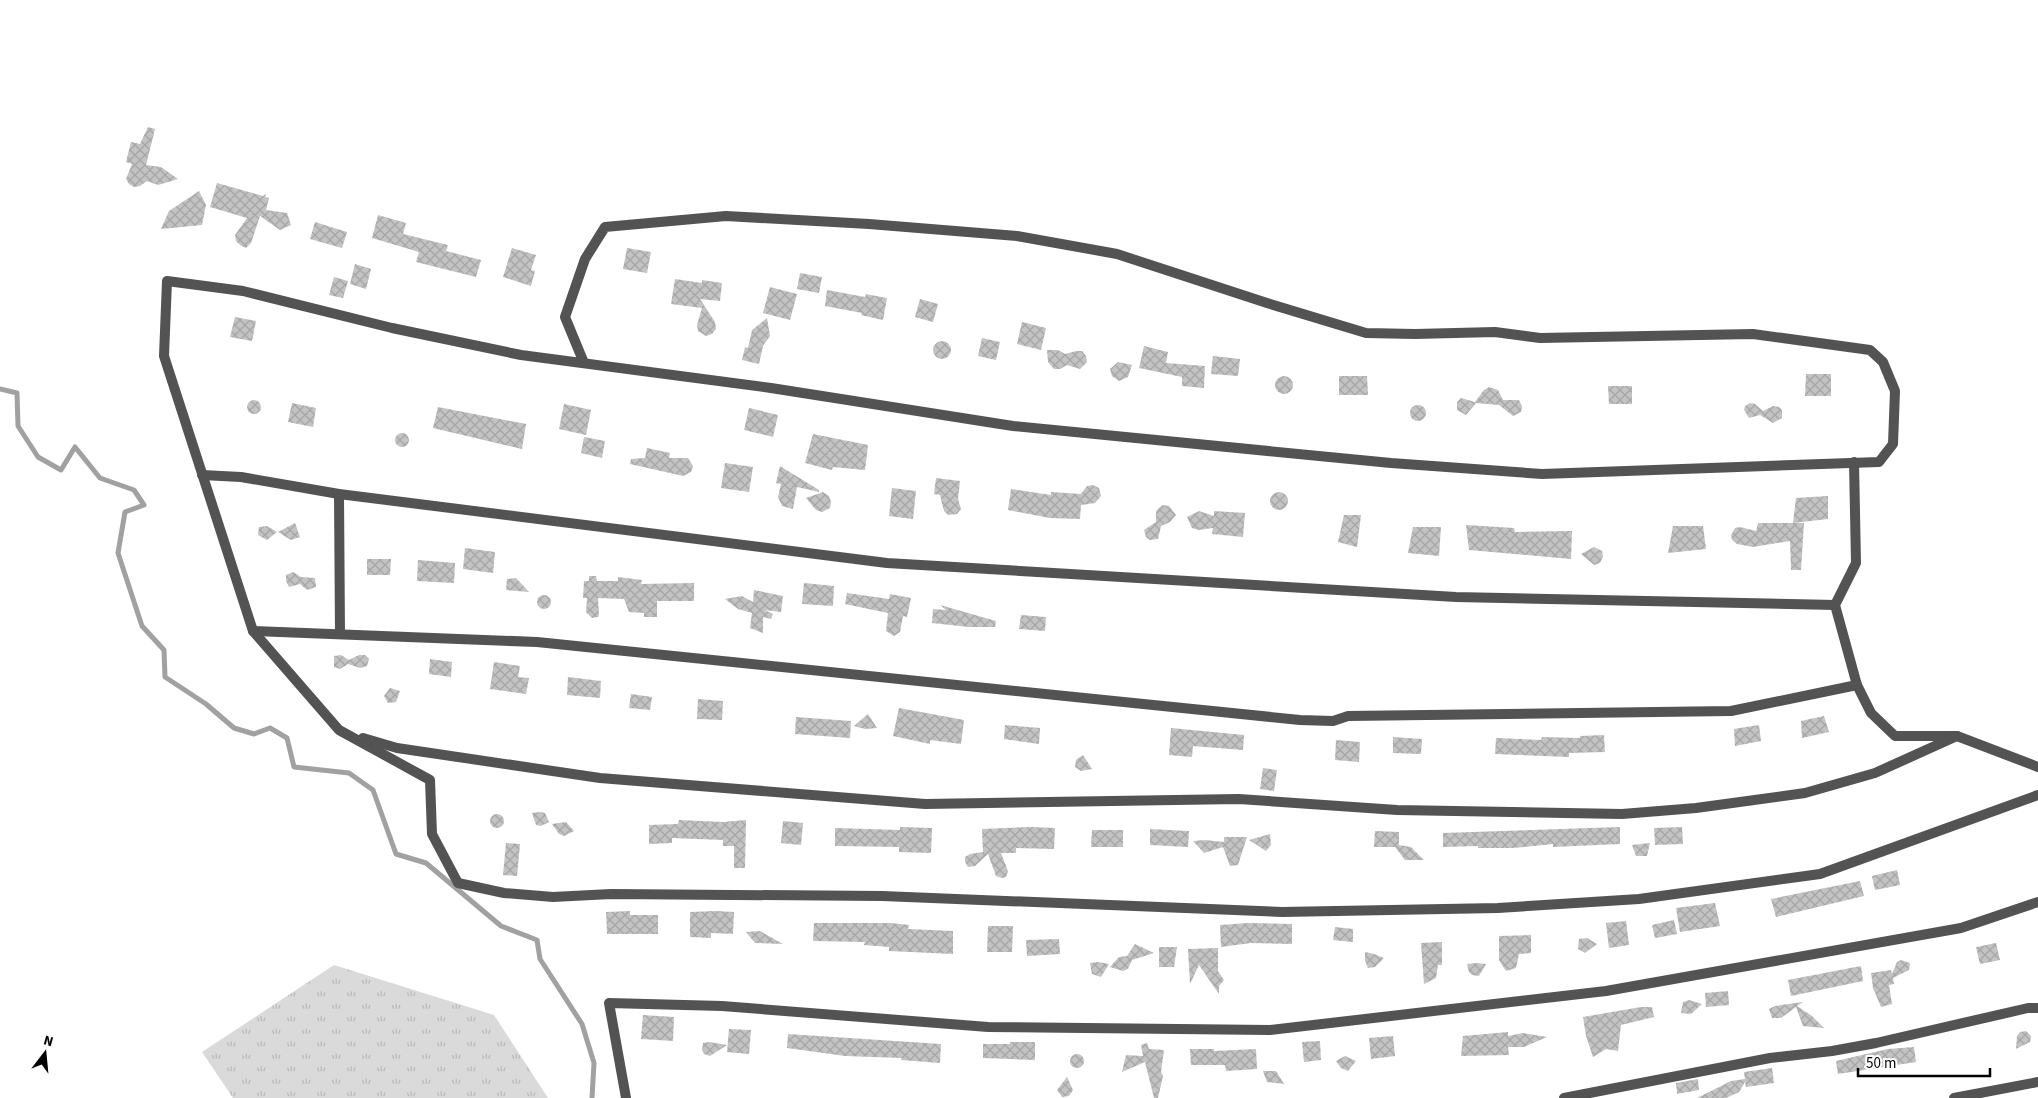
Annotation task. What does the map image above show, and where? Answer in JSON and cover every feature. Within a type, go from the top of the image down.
[{"type":"street","points":[[584,363],[565,317],[585,259],[605,227],[726,216],[869,224],[1016,236],[1117,254],[1366,333],[1495,332],[1540,338],[1753,334],[1870,350],[1883,362],[1895,391],[1893,444],[1879,462],[1542,474],[1391,463],[1013,426],[771,388],[521,355],[401,330],[243,291],[166,282],[164,356],[253,631],[339,730],[430,780],[432,834],[458,883],[504,893],[553,897],[611,894],[882,896],[1282,912],[1498,908],[1639,899],[1820,874],[2038,795]]},
{"type":"street","points":[[1854,462],[1856,562],[1835,606],[1857,685],[1871,713],[1895,736],[1956,736],[2038,767]]},
{"type":"street","points":[[202,475],[241,477],[339,494],[886,563],[1456,597],[1835,606]]},
{"type":"street","points":[[339,494],[340,633]]},
{"type":"street","points":[[253,631],[537,642],[1333,721],[1348,716],[1731,711],[1857,685]]},
{"type":"street","points":[[339,730],[397,748],[600,778],[925,804],[1239,799],[1397,810],[1551,814],[1622,814],[1696,808],[1805,793],[1875,773],[1956,736]]},
{"type":"street","points":[[626,1098],[609,1003],[722,1006],[988,1027],[1270,1030],[1606,991],[1961,928],[2038,902]]},
{"type":"street","points":[[1564,1098],[1770,1058],[1832,1051],[1876,1043],[2028,1008],[2038,1008]]},
{"type":"street","points":[[1954,1098],[2038,1082]]},
{"type":"green space","points":[[334,965],[494,1015],[548,1098],[233,1098],[202,1052]]},
{"type":"building","points":[[148,127],[155,129],[146,165],[161,167],[178,179],[158,185],[147,181],[140,186],[134,187],[126,179],[132,164],[126,162],[131,142],[140,144]]},
{"type":"building","points":[[217,183],[263,196],[266,194],[265,197],[269,198],[266,210],[287,213],[291,225],[280,230],[260,216],[251,243],[246,248],[240,245],[236,241],[235,235],[247,218],[210,207]]},
{"type":"building","points":[[199,191],[206,205],[202,225],[161,229],[169,211]]},
{"type":"building","points":[[378,215],[406,223],[403,234],[448,245],[446,251],[481,260],[476,277],[416,262],[419,252],[372,238]]},
{"type":"building","points":[[315,222],[347,232],[342,248],[310,239]]},
{"type":"building","points":[[512,248],[536,255],[531,270],[535,271],[531,286],[503,277]]},
{"type":"building","points":[[627,248],[651,252],[647,273],[623,269]]},
{"type":"building","points":[[355,264],[371,269],[366,289],[350,284]]},
{"type":"building","points":[[800,273],[822,277],[819,293],[797,289]]},
{"type":"building","points":[[334,277],[348,281],[343,298],[329,295]]},
{"type":"building","points":[[675,279],[702,283],[702,280],[722,283],[720,301],[700,299],[715,322],[716,329],[712,334],[706,336],[698,331],[697,325],[702,308],[671,304]]},
{"type":"building","points":[[770,287],[797,294],[790,320],[763,313]]},
{"type":"building","points":[[827,290],[865,297],[866,294],[887,298],[883,320],[861,315],[862,313],[825,306]]},
{"type":"building","points":[[920,299],[938,304],[933,322],[915,317]]},
{"type":"building","points":[[235,317],[256,321],[252,341],[230,337]]},
{"type":"building","points":[[767,318],[770,336],[763,346],[759,364],[742,360],[745,347],[748,348],[752,330]]},
{"type":"building","points":[[1022,322],[1046,328],[1041,350],[1017,344]]},
{"type":"building","points":[[982,338],[1000,342],[996,360],[978,356]]},
{"type":"building","points":[[938,341],[946,341],[951,346],[949,357],[938,359],[933,354],[933,346]]},
{"type":"building","points":[[1144,346],[1168,352],[1166,363],[1205,366],[1204,388],[1182,386],[1182,377],[1139,368]]},
{"type":"building","points":[[1047,350],[1058,350],[1065,354],[1082,351],[1086,356],[1087,362],[1080,369],[1067,365],[1060,369],[1054,369],[1048,362]]},
{"type":"building","points":[[1213,356],[1240,359],[1238,376],[1211,374]]},
{"type":"building","points":[[1118,362],[1132,365],[1128,377],[1119,381],[1112,376],[1110,369]]},
{"type":"building","points":[[1806,374],[1831,374],[1831,396],[1805,396]]},
{"type":"building","points":[[1280,376],[1288,376],[1293,381],[1291,392],[1280,394],[1275,389],[1275,381]]},
{"type":"building","points":[[1339,376],[1367,376],[1368,395],[1339,395]]},
{"type":"building","points":[[1608,386],[1632,386],[1632,404],[1609,404]]},
{"type":"building","points":[[1489,387],[1498,390],[1503,400],[1519,400],[1522,406],[1521,412],[1513,416],[1499,405],[1476,403],[1466,415],[1457,410],[1457,402],[1461,398],[1475,402],[1484,390]]},
{"type":"building","points":[[251,400],[257,400],[261,407],[257,414],[251,414],[247,410],[247,404]]},
{"type":"building","points":[[292,403],[316,408],[313,427],[288,422]]},
{"type":"building","points":[[1750,403],[1755,404],[1763,411],[1773,406],[1779,407],[1782,410],[1782,418],[1773,423],[1760,415],[1749,418],[1744,410],[1745,406]]},
{"type":"building","points":[[564,404],[591,410],[586,435],[559,429]]},
{"type":"building","points":[[1415,405],[1421,405],[1426,410],[1424,419],[1415,421],[1410,416],[1410,410]]},
{"type":"building","points":[[438,407],[526,424],[522,449],[433,428]]},
{"type":"building","points":[[749,408],[778,415],[773,437],[744,430]]},
{"type":"building","points":[[402,433],[407,435],[409,440],[407,445],[402,447],[397,445],[395,440],[397,435]]},
{"type":"building","points":[[813,434],[868,445],[865,470],[833,467],[832,470],[805,463]]},
{"type":"building","points":[[584,437],[605,441],[602,458],[581,453]]},
{"type":"building","points":[[647,448],[670,453],[669,458],[688,458],[693,466],[691,472],[683,476],[630,464],[631,459],[645,458]]},
{"type":"building","points":[[725,463],[753,467],[749,492],[721,488]]},
{"type":"building","points":[[780,466],[819,490],[819,492],[797,487],[793,509],[782,506],[778,497],[781,484],[776,483]]},
{"type":"building","points":[[936,478],[960,481],[958,499],[961,509],[957,514],[948,515],[944,511],[940,495],[934,494]]},
{"type":"building","points":[[1093,485],[1099,488],[1101,496],[1095,503],[1081,505],[1080,519],[1050,518],[1008,510],[1011,489],[1051,495],[1051,492],[1081,494],[1087,486]]},
{"type":"building","points":[[892,488],[916,491],[913,519],[889,516]]},
{"type":"building","points":[[823,492],[829,496],[831,502],[830,508],[822,512],[816,510],[806,498]]},
{"type":"building","points":[[1275,492],[1283,492],[1288,497],[1286,508],[1275,510],[1270,505],[1270,497]]},
{"type":"building","points":[[1828,496],[1828,519],[1793,523],[1796,498]]},
{"type":"building","points":[[1162,505],[1169,506],[1176,515],[1170,522],[1161,526],[1158,539],[1150,540],[1146,537],[1144,530],[1156,522],[1156,511]]},
{"type":"building","points":[[1199,511],[1214,516],[1214,511],[1245,513],[1243,537],[1212,534],[1213,528],[1198,530],[1192,528],[1187,517]]},
{"type":"building","points":[[1344,515],[1361,515],[1357,547],[1338,542]]},
{"type":"building","points":[[295,523],[300,537],[291,540],[278,532]]},
{"type":"building","points":[[1758,523],[1804,523],[1801,570],[1791,570],[1790,541],[1753,547],[1737,544],[1732,540],[1731,535],[1735,528],[1740,527],[1756,531]]},
{"type":"building","points":[[1466,525],[1514,528],[1515,532],[1572,531],[1571,559],[1469,550]]},
{"type":"building","points":[[267,526],[277,532],[267,540],[258,535],[259,527]]},
{"type":"building","points":[[1673,526],[1703,526],[1706,549],[1668,553]]},
{"type":"building","points":[[1413,527],[1441,527],[1439,556],[1408,553]]},
{"type":"building","points":[[1594,547],[1602,551],[1603,556],[1600,563],[1594,565],[1581,554]]},
{"type":"building","points":[[465,548],[495,552],[493,573],[463,569]]},
{"type":"building","points":[[367,559],[391,559],[390,575],[367,575]]},
{"type":"building","points":[[418,560],[455,563],[454,583],[417,581]]},
{"type":"building","points":[[293,572],[301,577],[315,578],[316,587],[307,590],[300,584],[289,587],[286,575]]},
{"type":"building","points":[[589,576],[596,576],[597,581],[618,581],[618,577],[642,580],[641,584],[694,583],[694,601],[657,601],[657,617],[644,617],[644,613],[629,612],[624,599],[598,598],[599,614],[598,617],[592,618],[586,612],[587,598],[583,598],[584,581],[589,581]]},
{"type":"building","points":[[516,578],[529,592],[506,590],[507,579]]},
{"type":"building","points":[[804,583],[834,586],[833,606],[802,604]]},
{"type":"building","points":[[754,590],[783,596],[781,612],[765,610],[773,614],[771,619],[763,617],[763,633],[750,628],[752,613],[738,609],[725,599],[742,596],[753,602]]},
{"type":"building","points":[[847,593],[889,599],[890,594],[911,598],[907,617],[903,616],[900,632],[894,636],[886,631],[888,613],[845,604]]},
{"type":"building","points":[[541,595],[547,595],[551,602],[547,609],[541,609],[537,605],[537,599]]},
{"type":"building","points":[[940,605],[996,621],[995,627],[969,627],[932,623],[933,609],[946,610]]},
{"type":"building","points":[[1021,615],[1046,617],[1045,631],[1019,629]]},
{"type":"building","points":[[341,655],[349,660],[359,655],[365,655],[369,659],[367,666],[360,668],[348,664],[340,669],[334,667],[334,656]]},
{"type":"building","points":[[430,659],[452,662],[451,677],[429,674]]},
{"type":"building","points":[[494,662],[520,666],[518,677],[529,678],[526,694],[490,689]]},
{"type":"building","points":[[568,677],[601,681],[600,698],[567,695]]},
{"type":"building","points":[[390,688],[400,691],[396,702],[388,703],[384,696]]},
{"type":"building","points":[[631,694],[652,697],[650,710],[629,708]]},
{"type":"building","points":[[698,699],[723,701],[722,720],[697,719]]},
{"type":"building","points":[[899,708],[964,720],[961,744],[930,740],[930,744],[893,736]]},
{"type":"building","points":[[868,714],[877,728],[865,729],[854,726]]},
{"type":"building","points":[[1824,716],[1829,732],[1802,738],[1801,721]]},
{"type":"building","points":[[796,717],[851,721],[850,738],[795,734]]},
{"type":"building","points":[[1005,725],[1040,728],[1039,744],[1004,739]]},
{"type":"building","points":[[1759,725],[1761,741],[1735,746],[1734,729]]},
{"type":"building","points":[[1171,728],[1244,735],[1243,750],[1193,746],[1192,757],[1169,755]]},
{"type":"building","points":[[1604,735],[1605,752],[1569,753],[1569,757],[1495,754],[1496,738],[1541,740],[1542,737],[1580,738],[1580,736]]},
{"type":"building","points":[[1393,737],[1422,739],[1421,754],[1393,753]]},
{"type":"building","points":[[1336,740],[1360,742],[1359,762],[1335,760]]},
{"type":"building","points":[[1083,755],[1092,769],[1081,771],[1075,767],[1076,760]]},
{"type":"building","points":[[1263,768],[1277,770],[1274,791],[1260,789]]},
{"type":"building","points":[[532,813],[545,813],[549,822],[541,826],[536,825]]},
{"type":"building","points":[[494,814],[500,814],[504,821],[500,828],[494,828],[490,824],[490,818]]},
{"type":"building","points":[[679,820],[723,822],[746,820],[745,868],[734,868],[734,846],[723,846],[723,840],[672,838],[672,843],[649,844],[649,825],[678,824]]},
{"type":"building","points":[[783,821],[803,823],[801,845],[781,843]]},
{"type":"building","points":[[566,822],[574,831],[564,836],[559,834],[552,824]]},
{"type":"building","points":[[900,827],[932,828],[931,853],[899,852],[899,847],[835,846],[835,828],[900,830]]},
{"type":"building","points":[[1620,827],[1620,844],[1553,847],[1553,844],[1513,848],[1443,847],[1443,833]]},
{"type":"building","points":[[1682,827],[1683,844],[1655,845],[1654,828]]},
{"type":"building","points":[[1055,828],[1054,849],[1016,848],[1016,853],[1001,853],[1008,871],[1006,877],[996,876],[988,854],[975,866],[968,867],[965,862],[965,857],[970,854],[983,852],[982,829]]},
{"type":"building","points":[[1150,829],[1189,831],[1188,847],[1150,845]]},
{"type":"building","points":[[1092,830],[1123,830],[1123,847],[1091,847]]},
{"type":"building","points":[[1375,831],[1399,832],[1399,845],[1411,847],[1424,860],[1405,860],[1395,847],[1374,847]]},
{"type":"building","points":[[1270,834],[1271,845],[1266,851],[1249,840]]},
{"type":"building","points":[[1224,837],[1247,837],[1238,865],[1230,866],[1223,847],[1204,853],[1193,841],[1224,842]]},
{"type":"building","points":[[506,843],[520,844],[517,876],[503,875]]},
{"type":"building","points":[[1650,843],[1647,856],[1636,856],[1632,845]]},
{"type":"building","points":[[1897,870],[1900,885],[1875,890],[1872,876]]},
{"type":"building","points":[[1860,881],[1864,896],[1776,917],[1771,899]]},
{"type":"building","points":[[1715,903],[1720,926],[1680,932],[1676,908]]},
{"type":"building","points":[[630,911],[630,915],[658,915],[658,934],[607,934],[606,912]]},
{"type":"building","points":[[690,912],[734,912],[733,934],[711,933],[711,938],[690,937]]},
{"type":"building","points":[[1674,920],[1677,934],[1655,938],[1652,925]]},
{"type":"building","points":[[1626,921],[1629,945],[1609,948],[1606,923]]},
{"type":"building","points":[[814,923],[891,923],[909,925],[908,929],[953,931],[953,954],[889,951],[889,947],[864,945],[865,942],[813,941]]},
{"type":"building","points":[[1248,923],[1292,924],[1292,944],[1251,943],[1221,947],[1220,925]]},
{"type":"building","points":[[988,926],[1013,926],[1012,952],[987,952]]},
{"type":"building","points":[[1335,927],[1353,929],[1353,942],[1333,940]]},
{"type":"building","points":[[760,931],[783,944],[755,943],[746,932]]},
{"type":"building","points":[[1531,935],[1531,953],[1519,954],[1516,968],[1506,971],[1499,960],[1499,936]]},
{"type":"building","points":[[1587,938],[1597,944],[1585,953],[1578,949],[1579,939]]},
{"type":"building","points":[[1059,939],[1060,954],[1027,956],[1026,940]]},
{"type":"building","points":[[1442,942],[1442,965],[1438,965],[1436,978],[1424,984],[1421,943]]},
{"type":"building","points":[[1996,943],[2000,960],[1980,964],[1976,947]]},
{"type":"building","points":[[1135,944],[1154,953],[1132,960],[1128,969],[1123,971],[1110,967],[1119,957],[1127,956]]},
{"type":"building","points":[[1159,947],[1177,947],[1174,967],[1159,967]]},
{"type":"building","points":[[1218,948],[1218,971],[1224,980],[1219,986],[1219,994],[1199,965],[1190,984],[1188,949]]},
{"type":"building","points":[[1365,952],[1384,958],[1375,967],[1368,968],[1365,961]]},
{"type":"building","points":[[1901,960],[1910,963],[1909,970],[1893,978],[1894,984],[1889,985],[1892,1004],[1881,1007],[1873,988],[1871,973],[1891,970],[1892,974],[1897,962]]},
{"type":"building","points":[[1090,963],[1109,964],[1101,977],[1092,974]]},
{"type":"building","points":[[1467,964],[1486,964],[1479,976],[1472,975],[1469,972]]},
{"type":"building","points":[[1861,966],[1863,981],[1791,996],[1788,980]]},
{"type":"building","points":[[1728,991],[1729,1005],[1706,1007],[1705,993]]},
{"type":"building","points":[[1689,1000],[1702,1004],[1691,1014],[1681,1013],[1683,1002]]},
{"type":"building","points":[[1803,1002],[1797,1006],[1812,1016],[1824,1028],[1803,1026],[1796,1007],[1781,1018],[1772,1018],[1769,1009],[1775,1006]]},
{"type":"building","points":[[1641,1007],[1652,1007],[1654,1017],[1621,1025],[1618,1051],[1606,1049],[1593,1057],[1586,1036],[1583,1017]]},
{"type":"building","points":[[643,1015],[674,1017],[673,1041],[641,1039]]},
{"type":"building","points":[[729,1029],[751,1030],[749,1054],[727,1052]]},
{"type":"building","points":[[2026,1031],[2031,1036],[2030,1042],[2016,1049],[2017,1036],[2020,1032]]},
{"type":"building","points":[[1508,1032],[1508,1036],[1523,1033],[1547,1037],[1524,1047],[1508,1047],[1509,1055],[1461,1056],[1463,1036]]},
{"type":"building","points":[[788,1034],[941,1044],[940,1063],[901,1060],[902,1058],[845,1056],[787,1048]]},
{"type":"building","points":[[1393,1036],[1395,1056],[1371,1059],[1369,1038]]},
{"type":"building","points":[[1320,1041],[1321,1060],[1304,1062],[1302,1042]]},
{"type":"building","points":[[1010,1042],[1035,1042],[1035,1060],[983,1058],[983,1044],[1010,1044]]},
{"type":"building","points":[[703,1043],[727,1045],[710,1056],[704,1054],[702,1050]]},
{"type":"building","points":[[1147,1043],[1149,1049],[1164,1050],[1161,1072],[1163,1076],[1158,1098],[1154,1098],[1145,1062],[1122,1072],[1126,1055],[1143,1056],[1141,1045]]},
{"type":"building","points":[[1914,1047],[1916,1062],[1838,1074],[1836,1061],[1888,1049]]},
{"type":"building","points":[[1190,1049],[1214,1049],[1214,1051],[1256,1049],[1257,1069],[1226,1071],[1225,1065],[1191,1065]]},
{"type":"building","points":[[1074,1054],[1080,1054],[1084,1061],[1080,1068],[1074,1068],[1070,1064],[1070,1058]]},
{"type":"building","points":[[1345,1056],[1356,1061],[1348,1071],[1341,1068],[1336,1061]]},
{"type":"building","points":[[1772,1068],[1774,1083],[1746,1087],[1745,1082],[1739,1092],[1726,1098],[1697,1098],[1731,1081],[1745,1079],[1744,1072]]},
{"type":"building","points":[[1263,1071],[1276,1071],[1284,1084],[1267,1082]]},
{"type":"building","points":[[1067,1077],[1073,1090],[1069,1096],[1062,1097],[1057,1090]]},
{"type":"building","points":[[1698,1079],[1699,1090],[1677,1094],[1676,1083]]},
{"type":"waterway","points":[[0,389],[17,393],[18,426],[38,457],[61,470],[75,447],[100,478],[134,490],[144,505],[125,512],[118,553],[142,626],[164,650],[165,677],[206,704],[234,728],[254,734],[270,728],[287,738],[294,767],[349,773],[373,790],[396,854],[426,863],[501,926],[537,940],[540,959],[582,1024],[594,1063],[592,1098]]}]
